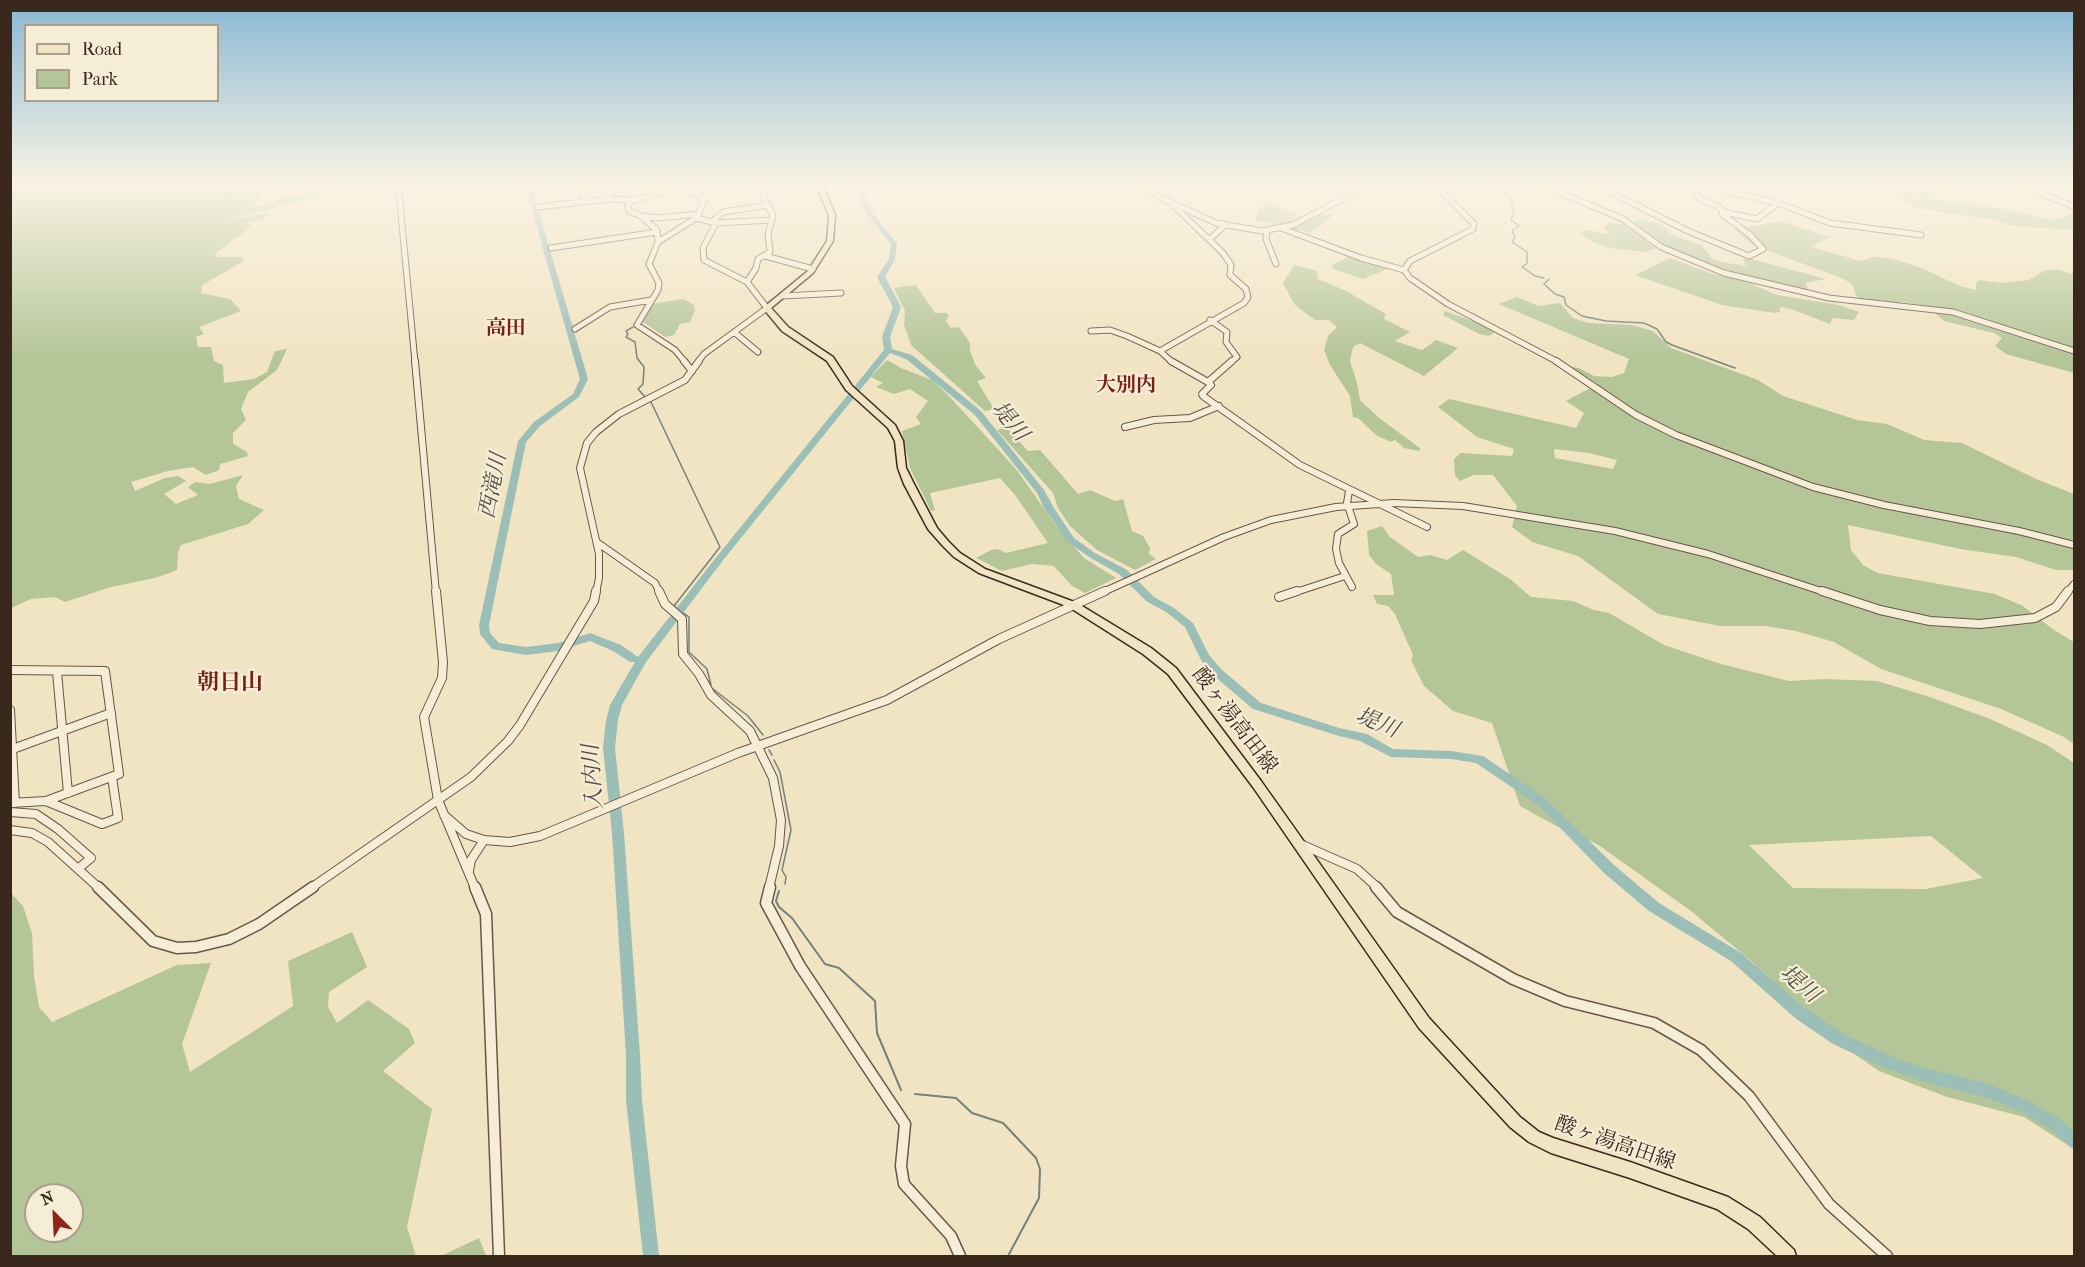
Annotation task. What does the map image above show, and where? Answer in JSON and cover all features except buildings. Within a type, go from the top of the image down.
[{"type":"main road","points":[[768,308],[813,269],[830,241]]},
{"type":"main road","name":"酸ヶ湯高田線","points":[[768,308],[785,329],[830,359],[853,391],[892,427],[899,441],[902,468],[909,484],[933,529],[957,555],[993,577],[1073,605],[1148,651],[1172,671],[1257,784],[1424,1023],[1515,1122],[1534,1137],[1551,1145],[1722,1203],[1754,1223],[1788,1257]]},
{"type":"street","points":[[403,241],[442,662],[442,678],[424,717],[438,800],[486,914],[499,1257]]},
{"type":"street","points":[[551,248],[597,241]]},
{"type":"street","points":[[10,830],[32,833],[43,838],[79,868],[153,941],[177,948],[207,945],[229,939],[259,924],[471,777],[508,741],[566,650],[596,595],[600,578],[597,543],[580,468],[583,450],[596,432],[607,422],[679,384],[704,354],[768,308],[747,282],[707,262],[702,256],[706,241]]},
{"type":"street","points":[[747,282],[756,268],[758,259],[770,252],[769,241]]},
{"type":"street","points":[[1160,351],[1210,320],[1244,303],[1248,297],[1246,289],[1230,275],[1232,268],[1229,262],[1212,241]]},
{"type":"street","points":[[1267,241],[1276,264]]},
{"type":"street","points":[[1316,241],[1361,258],[1404,270],[1410,278],[1448,304],[1513,336],[1587,380],[1636,415],[1676,435],[1813,487],[1884,505],[2019,531],[2074,545]]},
{"type":"street","points":[[1404,270],[1410,261],[1451,241]]},
{"type":"street","points":[[1653,241],[1661,247],[1724,273],[1829,298],[1953,312],[2074,351]]},
{"type":"street","points":[[1713,241],[1749,256],[1763,249],[1756,241]]},
{"type":"street","points":[[658,242],[649,264],[659,283],[658,290],[637,325],[675,350],[692,371]]},
{"type":"street","points":[[765,255],[813,269]]},
{"type":"street","points":[[783,296],[841,293]]},
{"type":"street","points":[[575,329],[610,307],[651,300]]},
{"type":"street","points":[[1208,382],[1237,357],[1226,342],[1227,332],[1210,320]]},
{"type":"street","points":[[734,332],[759,352]]},
{"type":"street","points":[[1091,332],[1115,332],[1160,351],[1175,365],[1208,382],[1211,386],[1202,395],[1300,465],[1427,527]]},
{"type":"street","points":[[1125,427],[1154,420],[1190,418],[1219,406]]},
{"type":"street","points":[[1349,490],[1347,506],[1354,519],[1353,526],[1338,534],[1336,543],[1338,563],[1352,587]]},
{"type":"street","points":[[444,815],[466,834],[484,840],[510,842],[540,836],[758,746],[887,700],[999,639],[1215,540],[1294,514],[1347,506],[1376,504],[1463,506],[1647,537],[1708,554],[1853,603],[1930,621],[1980,624],[2035,618],[2056,607],[2074,584]]},
{"type":"street","points":[[597,543],[656,583],[665,604],[682,619],[683,654],[699,674],[711,695],[750,731],[758,746],[773,778],[781,820],[779,846],[766,903],[800,966],[905,1124],[901,1166],[904,1184],[951,1236],[960,1257]]},
{"type":"street","points":[[1279,597],[1345,576]]},
{"type":"street","points":[[10,670],[105,671],[119,774],[46,801],[13,803],[10,710]]},
{"type":"street","points":[[57,672],[68,793]]},
{"type":"street","points":[[12,749],[111,713]]},
{"type":"street","points":[[46,801],[102,824],[118,818],[112,777]]},
{"type":"street","points":[[10,812],[36,814],[58,829],[91,858],[79,868]]},
{"type":"street","points":[[469,873],[471,860],[484,840]]},
{"type":"street","points":[[1297,843],[1357,869],[1380,890],[1397,912],[1513,979],[1565,1001],[1654,1023],[1701,1050],[1728,1073],[1749,1096],[1829,1204],[1887,1257]]},
{"type":"green space","points":[[11,241],[232,241],[216,253],[215,257],[240,257],[244,261],[202,285],[201,293],[230,299],[241,311],[199,327],[204,334],[196,337],[198,347],[211,347],[214,361],[223,365],[224,383],[254,379],[267,372],[275,351],[287,349],[277,370],[248,392],[241,409],[246,420],[233,433],[233,444],[247,452],[248,456],[220,464],[219,470],[206,475],[193,467],[168,471],[131,482],[135,491],[165,478],[178,476],[186,481],[164,494],[176,504],[198,495],[188,487],[195,482],[210,484],[243,475],[236,486],[239,499],[264,510],[248,524],[181,545],[178,552],[177,570],[65,602],[55,597],[31,599],[11,608]]},
{"type":"green space","points":[[1592,241],[1647,241],[1656,248],[1646,252],[1610,248]]},
{"type":"green space","points":[[1657,241],[1690,241],[1701,245],[1712,258],[1722,262],[1746,266],[1743,260],[1748,258],[1826,279],[1805,283],[1810,292],[1728,273],[1670,249]]},
{"type":"green space","points":[[1747,241],[1822,241],[1811,247],[1861,261],[1872,257],[1891,258],[1921,268],[1960,286],[1976,290],[1976,283],[1979,280],[2001,283],[2029,280],[2043,271],[2056,269],[2074,274],[2074,373],[2006,354],[1995,346],[2002,338],[1994,333],[1944,321],[1930,309],[1917,304],[1901,302],[1888,305],[1872,304],[1856,296],[1853,285],[1842,278],[1752,245]]},
{"type":"green space","points":[[1351,256],[1387,269],[1363,279],[1333,269],[1332,265]]},
{"type":"green space","points":[[1670,258],[1710,273],[1747,282],[1777,295],[1839,305],[1859,312],[1854,320],[1833,318],[1830,324],[1780,307],[1780,312],[1775,313],[1722,305],[1635,275]]},
{"type":"green space","points":[[1294,265],[1317,271],[1318,279],[1346,291],[1386,314],[1384,319],[1410,332],[1395,341],[1422,350],[1436,340],[1458,348],[1424,376],[1360,343],[1353,347],[1350,361],[1360,400],[1379,418],[1420,448],[1419,451],[1404,448],[1395,440],[1391,442],[1376,435],[1358,418],[1353,417],[1350,396],[1330,365],[1324,350],[1328,336],[1337,327],[1329,320],[1315,320],[1295,305],[1283,283]]},
{"type":"green space","points":[[916,285],[935,313],[949,315],[946,321],[951,328],[959,327],[970,343],[970,351],[976,366],[986,378],[977,381],[994,409],[985,411],[911,345],[904,325],[905,311],[894,288]]},
{"type":"green space","points":[[1517,297],[1539,306],[1560,303],[1573,318],[1589,323],[1632,325],[1653,331],[1671,348],[1758,380],[1783,396],[1857,420],[1887,424],[1924,440],[1962,443],[2036,479],[2074,494],[2074,570],[2056,570],[2016,557],[1960,549],[1848,525],[1851,550],[1863,565],[1878,573],[1995,594],[2023,606],[2074,642],[2074,744],[2064,737],[2001,709],[1881,669],[1834,642],[1796,631],[1765,626],[1720,626],[1658,614],[1578,556],[1532,542],[1512,527],[1517,506],[1493,475],[1474,475],[1460,481],[1455,475],[1454,459],[1461,453],[1512,456],[1514,449],[1477,437],[1438,407],[1449,399],[1576,428],[1584,413],[1566,401],[1598,384],[1571,367],[1579,368],[1594,376],[1612,377],[1624,373],[1629,359],[1499,304]],"holes":[[[1554,449],[1589,453],[1617,460],[1613,469],[1555,458]]]},
{"type":"green space","points":[[683,299],[694,305],[695,310],[690,322],[680,324],[674,335],[665,337],[643,322],[652,304]]},
{"type":"green space","points":[[1445,311],[1484,325],[1495,332],[1489,336],[1479,334],[1443,315]]},
{"type":"green space","points":[[887,360],[932,380],[948,395],[1016,469],[1057,527],[1084,558],[1116,578],[1085,593],[1072,586],[1054,566],[1032,564],[1002,571],[976,558],[991,550],[998,549],[1006,553],[1048,543],[1015,495],[1000,478],[930,493],[935,510],[931,511],[910,468],[902,431],[921,424],[916,417],[928,401],[910,389],[894,394],[876,387],[883,383],[871,377]]},
{"type":"green space","points":[[1006,427],[1028,451],[1040,450],[1078,494],[1090,490],[1115,501],[1123,499],[1132,531],[1143,536],[1150,548],[1149,554],[1156,559],[1135,570],[1097,550],[1070,526],[1058,508],[1053,493],[997,430]]},
{"type":"green space","points":[[1382,526],[1390,537],[1418,557],[1430,555],[1447,560],[1463,550],[1510,579],[1531,597],[1573,601],[1594,610],[1609,613],[1664,645],[1721,664],[1789,681],[1824,679],[1877,681],[1930,697],[1990,719],[2047,745],[2074,763],[2074,1149],[2024,1117],[1947,1097],[1879,1071],[1847,1049],[1750,960],[1691,911],[1597,844],[1560,828],[1520,806],[1492,723],[1453,711],[1424,686],[1411,660],[1413,655],[1395,614],[1388,606],[1377,604],[1373,595],[1394,595],[1391,574],[1376,564],[1369,555],[1367,531]],"holes":[[[1931,836],[1983,878],[1926,889],[1793,888],[1749,845]]]},
{"type":"green space","points":[[10,892],[23,906],[32,933],[34,976],[39,1007],[52,1022],[177,965],[211,963],[182,1044],[190,1072],[293,1006],[288,961],[352,932],[367,967],[329,992],[328,1007],[337,1023],[368,1000],[409,1029],[415,1043],[383,1071],[432,1109],[407,1227],[416,1256],[11,1256]]},
{"type":"green space","points":[[479,1238],[486,1256],[441,1256]]},
{"type":"waterway","name":"西滝川","points":[[544,241],[584,379],[576,395],[537,424],[522,441],[484,625],[485,634],[496,646],[526,651],[558,647],[590,637],[617,648],[634,659]]},
{"type":"waterway","name":"堤川","points":[[888,350],[886,337],[897,307],[881,277],[892,259],[894,244],[892,241]]},
{"type":"waterway","points":[[1513,241],[1527,252],[1527,263],[1522,267],[1535,276],[1544,278]]},
{"type":"waterway","points":[[1549,279],[1544,284],[1555,294],[1564,297],[1566,305],[1582,316],[1606,321],[1644,323],[1657,329],[1666,342],[1672,345],[1735,368]]},
{"type":"waterway","points":[[633,327],[626,331],[628,334],[626,337],[635,342],[637,358],[644,367],[643,384],[638,389],[646,398]]},
{"type":"waterway","name":"入内川","points":[[651,1256],[634,1100],[618,833],[609,748],[612,720],[616,705],[642,660],[721,557],[888,350]]},
{"type":"waterway","name":"堤川","points":[[888,350],[909,357],[978,413],[1041,492],[1071,540],[1123,572],[1150,599],[1170,610],[1189,625],[1205,657],[1217,672],[1257,706],[1339,732],[1363,737],[1391,753],[1451,755],[1479,759],[1542,802],[1609,869],[1654,907],[1736,957],[1800,1013],[1838,1039],[1890,1063],[1921,1074],[1989,1091],[2026,1107],[2056,1125],[2074,1141]]},
{"type":"waterway","points":[[651,402],[720,547],[674,606],[689,617],[689,652],[707,669],[711,685]]},
{"type":"waterway","points":[[713,689],[748,716],[763,735]]},
{"type":"waterway","points":[[769,750],[772,755]]},
{"type":"waterway","points":[[774,760],[780,772],[791,830],[782,870],[786,877],[785,884]]},
{"type":"waterway","points":[[779,891],[776,901],[779,907],[792,918],[825,964],[839,968],[875,1001],[877,1033],[901,1090]]},
{"type":"waterway","points":[[915,1094],[956,1098],[972,1113],[1003,1123],[1036,1158],[1040,1169],[1039,1198],[1008,1256]]},
{"type":"district","name":"高田","points":[[506,329]]},
{"type":"district","name":"大別内","points":[[1126,386]]},
{"type":"district","name":"朝日山","points":[[230,684]]}]
